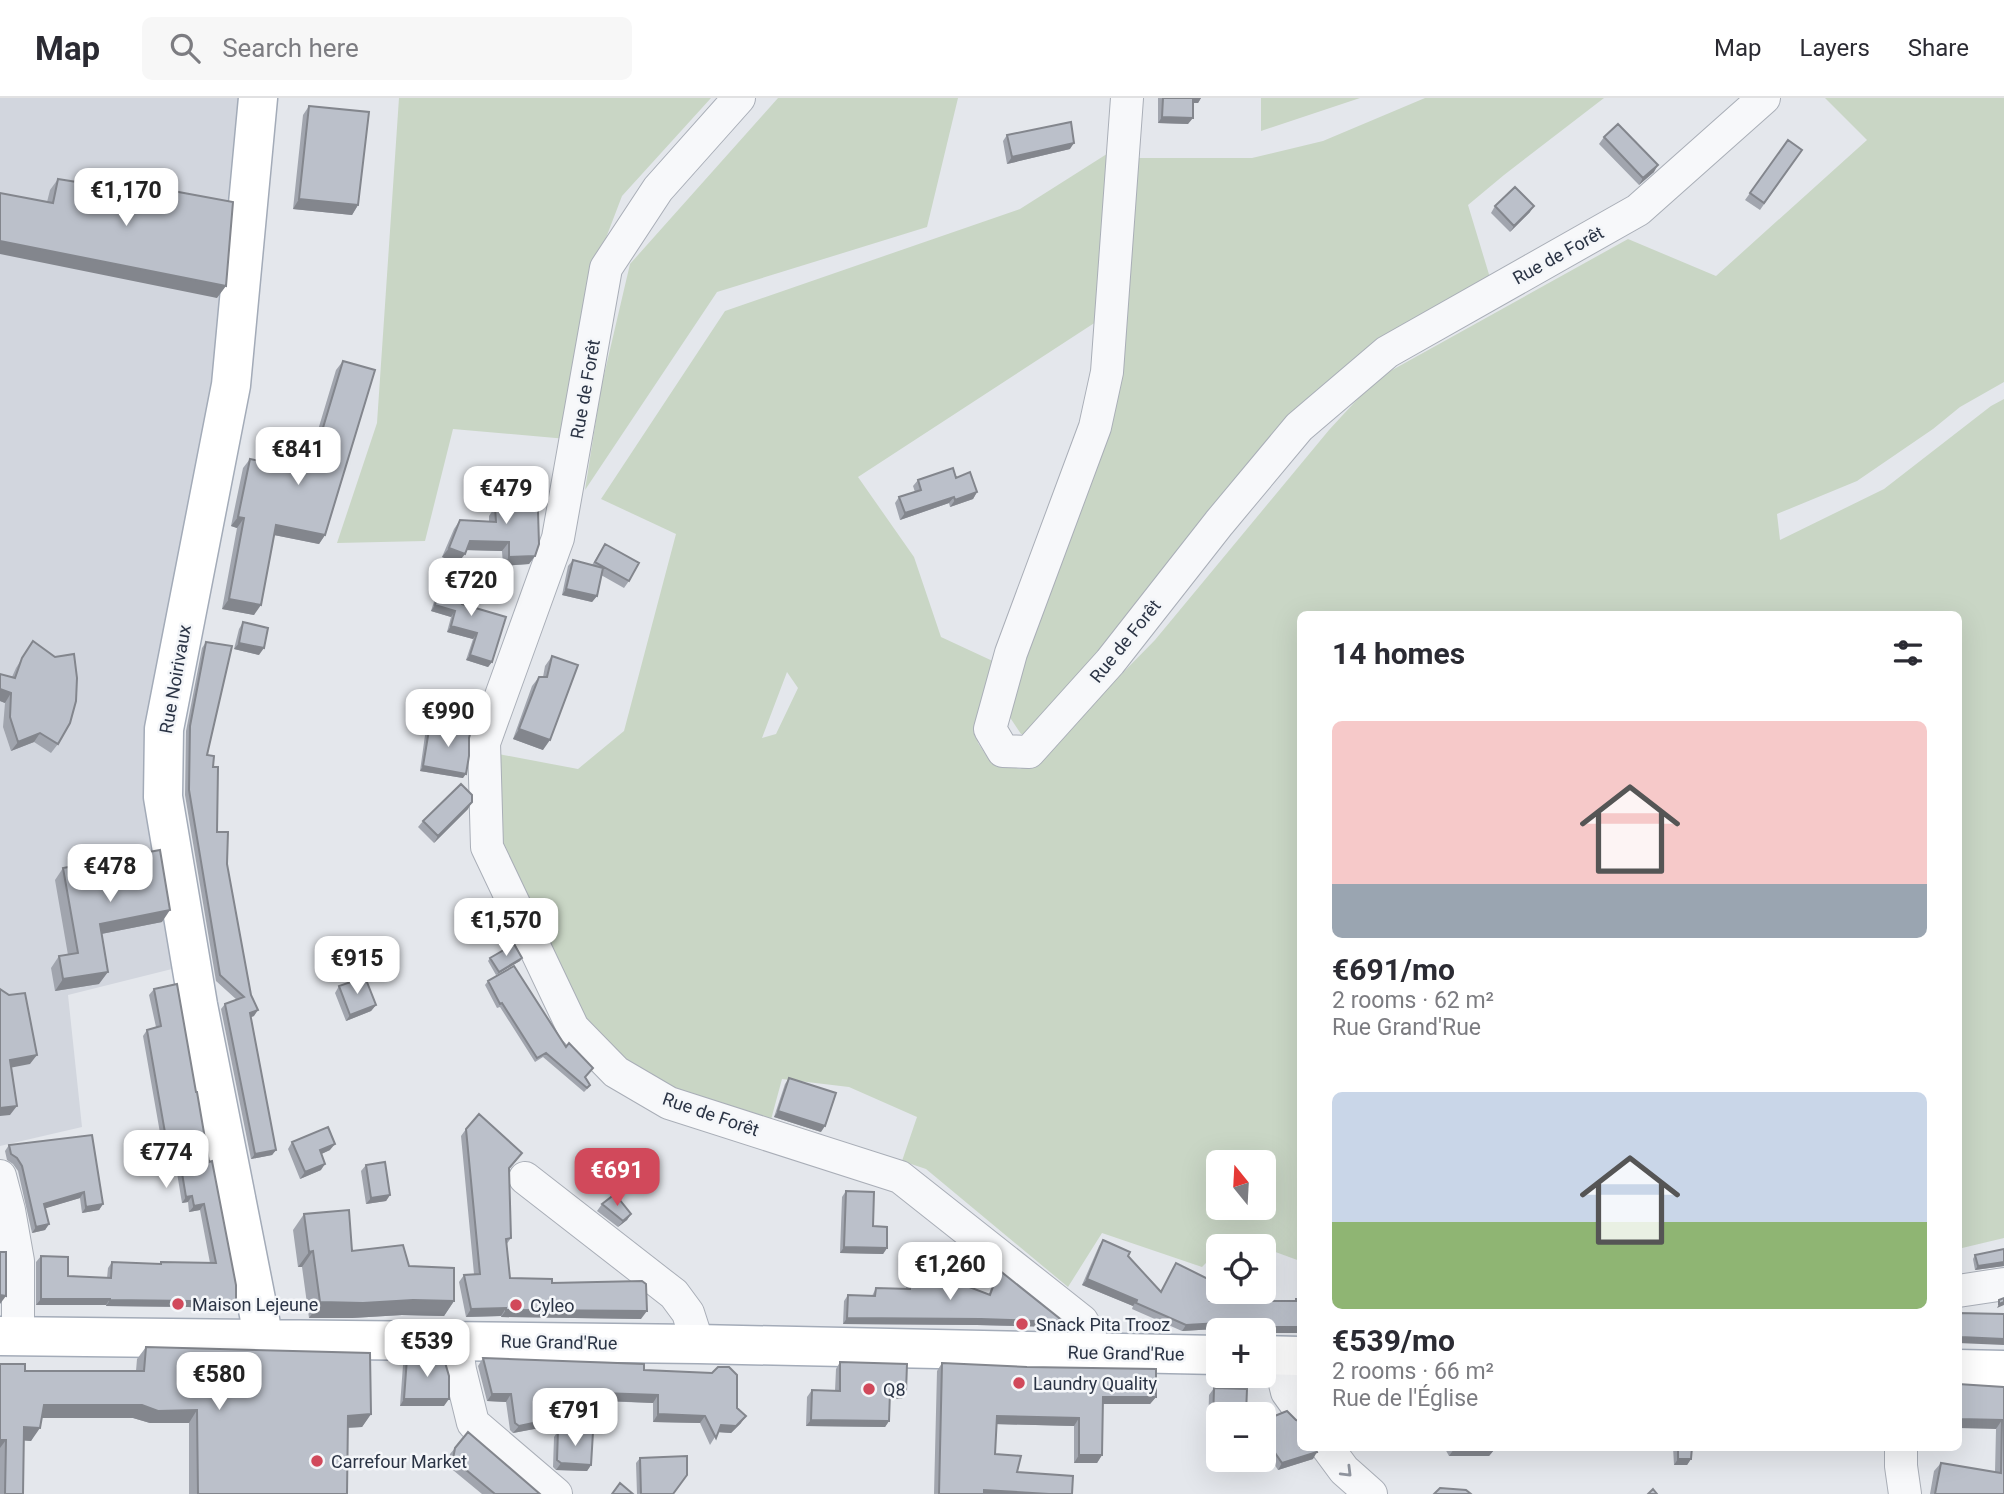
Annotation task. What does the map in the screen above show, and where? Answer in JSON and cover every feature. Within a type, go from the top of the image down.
[{"type":"main road","name":"Rue Noirivaux","points":[[258,98],[230,385],[164,729],[163,797],[198,1005],[264,1340]]},
{"type":"main road","name":"Rue Grand'Rue","points":[[9,1337],[698,1344],[1206,1355]]},
{"type":"main road","points":[[1962,1369],[2004,1370]]},
{"type":"street","name":"Rue de Forêt","points":[[739,98],[658,189],[606,268],[558,538],[484,743],[487,848],[573,1028],[616,1072],[669,1103],[900,1177],[1082,1321],[1095,1352]]},
{"type":"street","name":"Rue de Forêt","points":[[1127,98],[1107,372],[1095,427],[1011,653],[990,729],[1003,751],[1029,751],[1110,662],[1219,523],[1299,427],[1387,352],[1638,210],[1764,98]]},
{"type":"street","points":[[0,1176],[18,1261],[9,1337]]},
{"type":"street","points":[[524,1178],[674,1294],[688,1312],[698,1344]]},
{"type":"street","points":[[1962,1290],[2004,1284]]},
{"type":"street","points":[[456,1341],[473,1423],[556,1494]]},
{"type":"street","points":[[1281,1355],[1287,1392],[1297,1406]]},
{"type":"street","points":[[1330,1451],[1344,1470],[1371,1494]]},
{"type":"street","points":[[1901,1451],[1905,1494]]},
{"type":"shaded area","points":[[0,98],[247,98],[239,248],[148,772],[180,967],[68,995],[82,1127],[0,1146]]},
{"type":"green space","points":[[399,98],[711,98],[622,196],[588,285],[567,439],[453,429],[425,541],[337,543],[377,423]]},
{"type":"green space","points":[[778,98],[958,98],[927,227],[717,292],[585,490],[601,388],[630,264]]},
{"type":"green space","points":[[1261,98],[1360,98],[1261,131]]},
{"type":"green space","points":[[1425,98],[1604,98],[1468,205],[1491,281],[1391,334],[1039,734],[1021,734],[1009,716],[1014,676],[1102,441],[1124,357],[1134,158],[1252,158],[1323,141]]},
{"type":"green space","points":[[1825,98],[2004,98],[2004,382],[1960,407],[1933,429],[1857,481],[1777,514],[1780,540],[1884,489],[1991,406],[2004,399],[2004,1238],[1962,1248],[1962,611],[1297,611],[1297,1260],[1276,1252],[1276,1234],[1206,1234],[1206,1263],[1202,1267],[1102,1233],[1068,1287],[926,1169],[902,1161],[917,1117],[849,1087],[782,1079],[769,1127],[678,1092],[624,1062],[581,1015],[502,849],[493,753],[578,769],[624,731],[676,534],[601,499],[725,311],[1020,209],[1110,152],[1102,318],[858,477],[914,557],[941,637],[997,663],[976,730],[978,743],[988,758],[1020,769],[1036,761],[1155,640],[1329,430],[1376,379],[1628,239],[1716,276],[1867,140]],"holes":[[[787,672],[798,688],[776,734],[762,738]]]},
{"type":"building","points":[[1163,98],[1193,98],[1193,118],[1162,117]]},
{"type":"building","points":[[309,106],[369,112],[358,205],[299,199]]},
{"type":"building","points":[[1071,122],[1074,143],[1012,157],[1007,135]]},
{"type":"building","points":[[1618,124],[1658,165],[1643,178],[1604,137]]},
{"type":"building","points":[[1788,140],[1802,150],[1764,203],[1750,193]]},
{"type":"building","points":[[58,179],[133,191],[135,184],[233,202],[226,286],[0,241],[0,193],[53,203]]},
{"type":"building","points":[[1515,187],[1534,206],[1514,226],[1495,206]]},
{"type":"building","points":[[343,361],[375,370],[325,535],[276,525],[261,605],[229,599],[244,518],[238,517],[250,459],[310,471]]},
{"type":"building","points":[[953,468],[956,478],[970,472],[977,492],[905,513],[899,497],[921,490],[918,480]]},
{"type":"building","points":[[519,479],[537,479],[539,544],[535,556],[509,557],[509,542],[470,541],[465,554],[449,548],[460,520],[496,522],[495,507],[520,507]]},
{"type":"building","points":[[605,544],[639,563],[629,581],[595,562]]},
{"type":"building","points":[[573,560],[603,568],[597,596],[566,589]]},
{"type":"building","points":[[445,574],[469,581],[462,604],[506,617],[492,662],[470,655],[477,633],[451,626],[455,611],[435,605]]},
{"type":"building","points":[[243,622],[268,628],[264,648],[239,643]]},
{"type":"building","points":[[33,641],[55,657],[74,654],[76,701],[70,723],[58,744],[40,733],[18,742],[10,717],[11,693],[0,689],[0,674],[15,678],[22,658]]},
{"type":"building","points":[[206,642],[232,646],[207,755],[214,756],[213,767],[218,767],[217,832],[228,832],[227,864],[251,995],[258,1010],[250,1013],[276,1150],[255,1154],[225,1004],[244,997],[220,975],[189,790],[190,726]]},
{"type":"building","points":[[552,656],[578,665],[550,740],[519,729],[539,677],[547,677]]},
{"type":"building","points":[[430,724],[471,730],[466,774],[423,766]]},
{"type":"building","points":[[461,784],[472,795],[472,802],[438,836],[423,821]]},
{"type":"building","points":[[160,850],[170,910],[100,924],[108,972],[63,979],[59,956],[78,953],[63,868]]},
{"type":"building","points":[[514,944],[522,958],[499,972],[490,958]]},
{"type":"building","points":[[514,966],[566,1047],[569,1043],[593,1068],[585,1077],[590,1085],[587,1088],[546,1053],[537,1058],[502,1003],[500,1004],[488,981]]},
{"type":"building","points":[[365,977],[376,1005],[350,1015],[339,986]]},
{"type":"building","points":[[177,984],[209,1162],[212,1161],[236,1285],[236,1303],[41,1299],[41,1256],[68,1257],[68,1276],[111,1278],[112,1262],[216,1263],[204,1204],[194,1206],[192,1196],[186,1197],[177,1143],[167,1144],[147,1030],[161,1026],[154,989]]},
{"type":"building","points":[[0,989],[9,995],[25,993],[37,1055],[10,1060],[17,1106],[0,1108]]},
{"type":"building","points":[[789,1078],[836,1093],[825,1126],[778,1111]]},
{"type":"building","points":[[479,1114],[522,1153],[509,1168],[511,1238],[506,1239],[510,1278],[552,1279],[552,1283],[642,1281],[646,1284],[647,1311],[471,1309],[464,1275],[480,1274],[466,1129]]},
{"type":"building","points":[[328,1127],[335,1144],[320,1150],[325,1164],[305,1172],[292,1142]]},
{"type":"building","points":[[92,1135],[103,1204],[86,1207],[84,1192],[44,1204],[49,1224],[36,1227],[22,1166],[11,1154],[9,1145]]},
{"type":"building","points":[[385,1162],[390,1195],[371,1198],[366,1165]]},
{"type":"building","points":[[846,1191],[874,1192],[873,1226],[887,1227],[887,1248],[844,1247]]},
{"type":"building","points":[[615,1194],[631,1214],[623,1221],[602,1204]]},
{"type":"building","points":[[349,1210],[352,1251],[403,1245],[409,1266],[454,1268],[454,1301],[320,1302],[313,1251],[309,1252],[304,1214]]},
{"type":"building","points":[[1103,1240],[1130,1252],[1128,1256],[1161,1292],[1176,1263],[1206,1278],[1206,1304],[1276,1304],[1276,1301],[1297,1299],[1297,1327],[1276,1327],[1276,1318],[1206,1318],[1206,1324],[1186,1325],[1136,1303],[1137,1300],[1087,1279]]},
{"type":"building","points":[[2004,1249],[2004,1262],[1978,1266],[1975,1255]]},
{"type":"building","points":[[0,1252],[6,1252],[6,1296],[0,1295]]},
{"type":"building","points":[[999,1270],[1064,1322],[847,1318],[848,1295],[875,1296],[876,1288],[910,1289],[911,1275],[949,1276],[948,1279],[990,1295]]},
{"type":"building","points":[[1962,1313],[2004,1314],[2004,1339],[1962,1337]]},
{"type":"building","points":[[146,1347],[370,1353],[371,1414],[348,1416],[347,1494],[198,1494],[197,1410],[158,1411],[142,1405],[44,1405],[40,1428],[24,1427],[23,1494],[5,1494],[6,1440],[0,1440],[0,1364],[25,1364],[25,1371],[144,1371]]},
{"type":"building","points":[[407,1358],[444,1359],[449,1376],[449,1399],[404,1399]]},
{"type":"building","points":[[483,1358],[644,1364],[644,1370],[712,1373],[718,1367],[729,1367],[737,1375],[737,1408],[746,1416],[736,1426],[721,1425],[716,1438],[705,1416],[658,1414],[658,1395],[572,1392],[571,1415],[519,1426],[515,1423],[511,1394],[492,1394]]},
{"type":"building","points":[[840,1362],[907,1364],[906,1392],[890,1392],[889,1421],[811,1420],[812,1390],[840,1391]]},
{"type":"building","points":[[942,1363],[1156,1369],[1156,1397],[1103,1397],[1102,1455],[1079,1455],[1079,1418],[997,1416],[995,1454],[1021,1456],[1017,1472],[1073,1476],[1072,1494],[984,1490],[984,1494],[939,1494]]},
{"type":"building","points":[[1962,1384],[2004,1387],[2004,1494],[1935,1494],[1941,1463],[2001,1473],[2002,1420],[1962,1419]]},
{"type":"building","points":[[1214,1388],[1247,1389],[1246,1402],[1214,1402]]},
{"type":"building","points":[[1287,1411],[1297,1420],[1297,1451],[1317,1452],[1282,1463],[1276,1454],[1276,1415]]},
{"type":"building","points":[[558,1431],[593,1432],[591,1465],[561,1463],[557,1460]]},
{"type":"building","points":[[468,1432],[540,1494],[495,1494],[453,1459],[455,1448]]},
{"type":"building","points":[[1678,1451],[1692,1451],[1691,1459],[1678,1459]]},
{"type":"building","points":[[687,1456],[687,1475],[673,1494],[641,1494],[640,1458]]},
{"type":"building","points":[[620,1483],[633,1494],[612,1494]]},
{"type":"building","points":[[1440,1488],[1466,1490],[1471,1494],[1434,1494]]},
{"type":"place","name":"Maison Lejeune","points":[[178,1304]]},
{"type":"place","name":"Cyleo","points":[[516,1305]]},
{"type":"place","name":"Snack Pita Trooz","points":[[1022,1324]]},
{"type":"place","name":"Laundry Quality","points":[[1019,1383]]},
{"type":"place","name":"Q8","points":[[869,1389]]},
{"type":"place","name":"Carrefour Market","points":[[317,1461]]}]
